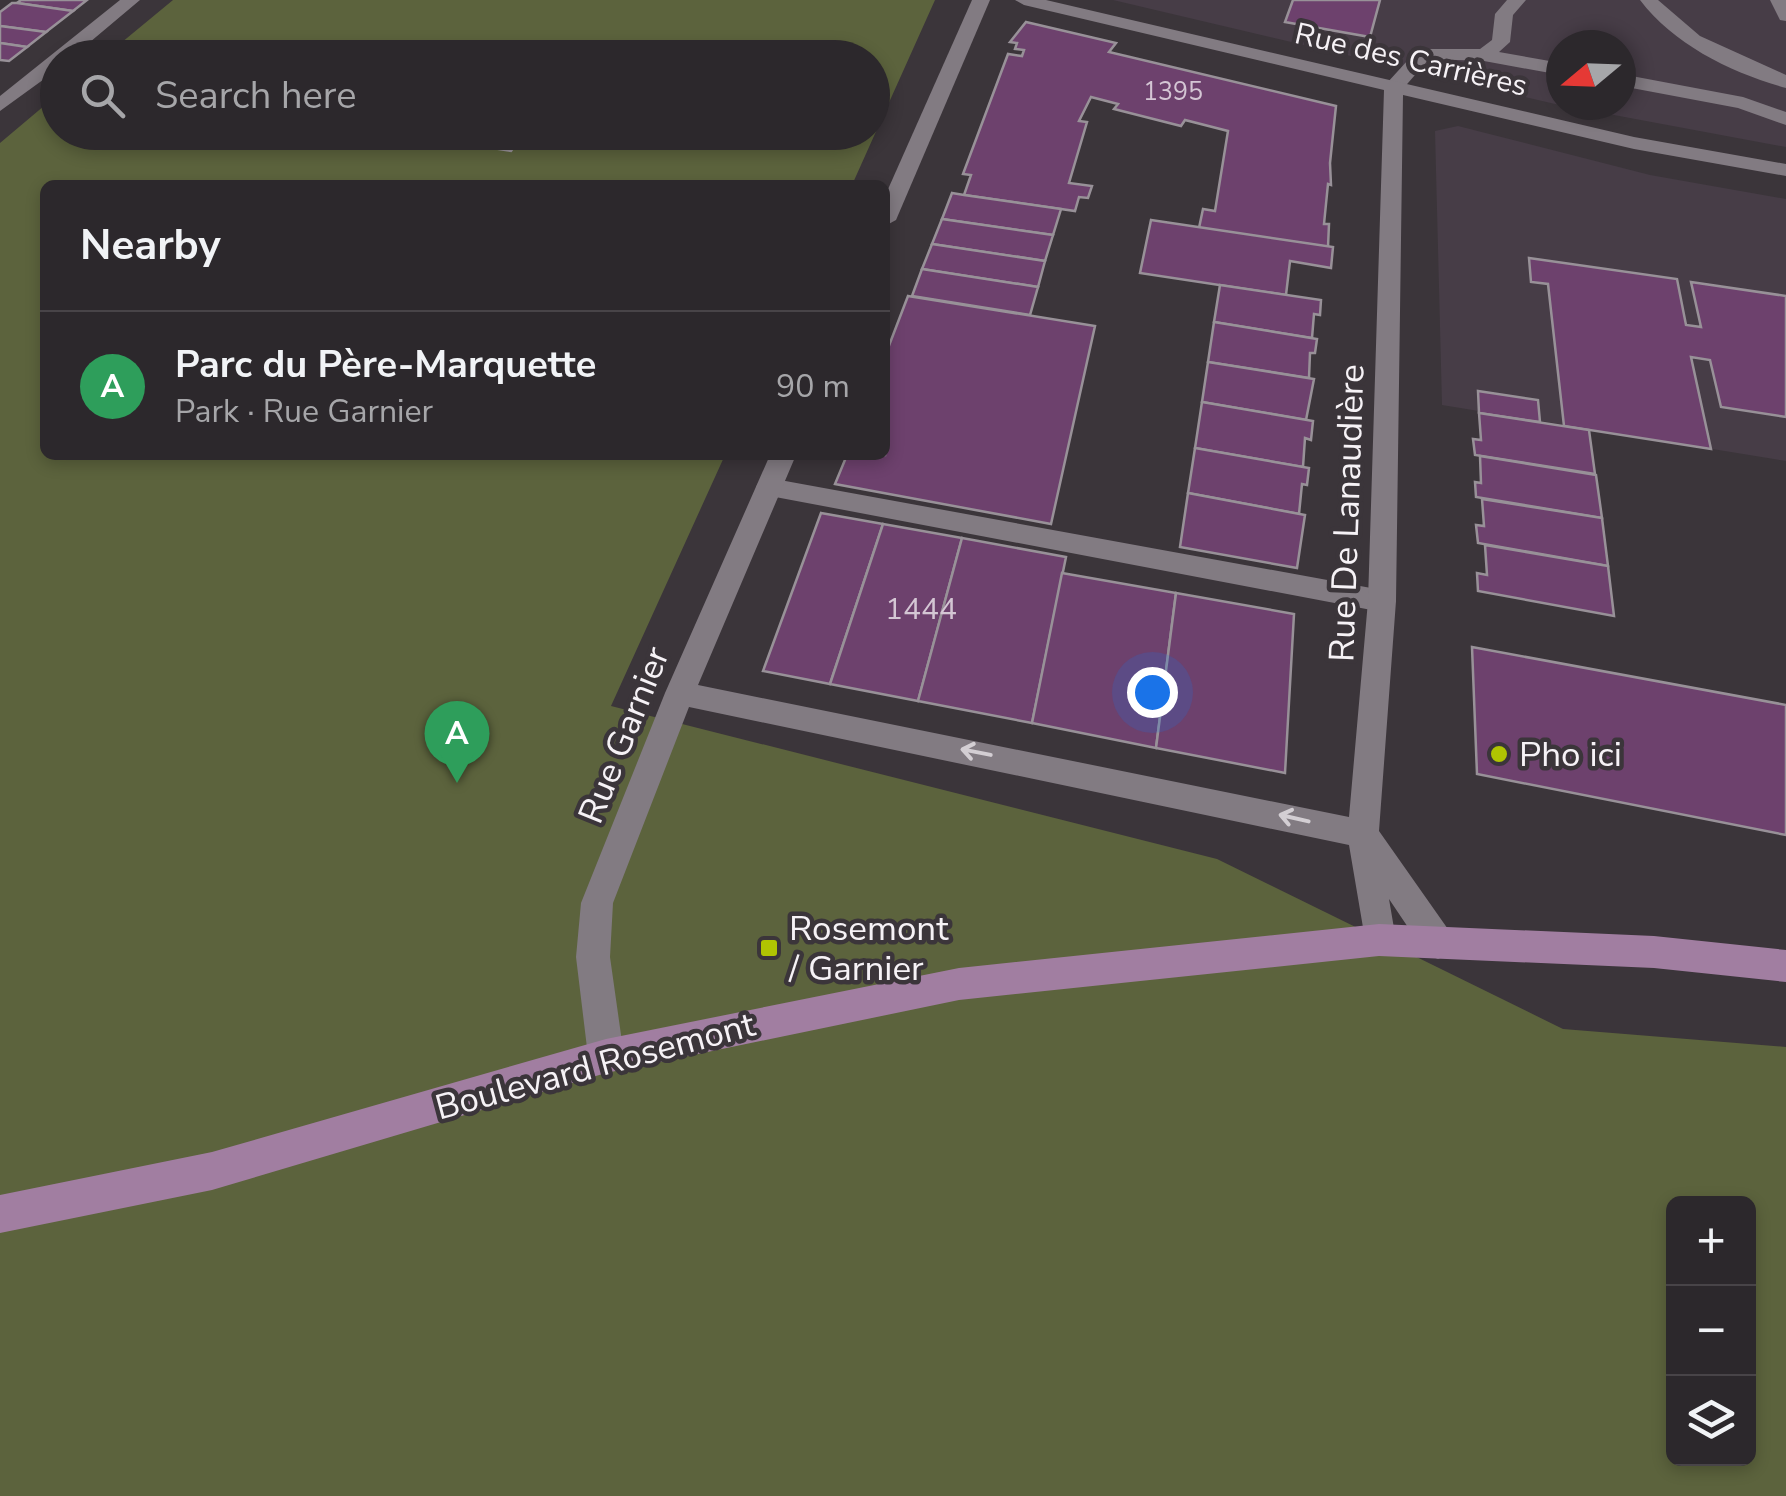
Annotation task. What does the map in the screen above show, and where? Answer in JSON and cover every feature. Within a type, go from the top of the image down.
[{"type":"main road","name":"Boulevard Rosemont","points":[[0,1214],[212,1171],[606,1056],[959,984],[1380,940],[1654,952],[1786,966]]},
{"type":"street","points":[[81,40],[131,0]]},
{"type":"street","points":[[890,209],[981,0]]},
{"type":"street","name":"Rue des Carrières","points":[[1024,0],[1634,144],[1786,170]]},
{"type":"street","points":[[1484,55],[1501,42],[1504,14],[1517,0]]},
{"type":"street","points":[[1650,0],[1682,32],[1726,58],[1786,82]]},
{"type":"street","points":[[1779,0],[1786,16]]},
{"type":"street","points":[[1394,87],[1424,53],[1484,55],[1546,66]]},
{"type":"street","points":[[0,105],[40,73]]},
{"type":"street","points":[[1636,83],[1743,103],[1786,119]]},
{"type":"street","name":"Rue De Lanaudière","points":[[1380,940],[1363,834],[1382,601],[1394,87]]},
{"type":"street","name":"Rue Garnier","points":[[606,1056],[594,957],[597,903],[680,693],[781,460]]},
{"type":"street","points":[[769,487],[1382,601]]},
{"type":"street","points":[[680,693],[1363,834],[1438,943]]},
{"type":"shaded area","points":[[1113,0],[1786,0],[1786,147],[1636,119],[1636,30],[1546,30],[1546,102]]},
{"type":"shaded area","points":[[1458,126],[1650,175],[1786,199],[1786,461],[1442,405],[1435,131]]},
{"type":"green space","points":[[173,0],[935,0],[890,100],[890,40],[125,40]]},
{"type":"green space","points":[[40,109],[40,150],[868,150],[854,180],[40,180],[40,460],[723,460],[611,706],[1217,859],[1563,1029],[1786,1047],[1786,1496],[0,1496],[0,143]]},
{"type":"building","points":[[87,0],[73,11],[17,3]]},
{"type":"building","points":[[1293,0],[1380,0],[1370,37],[1285,22]]},
{"type":"building","points":[[12,3],[73,11],[46,32],[0,26],[0,12]]},
{"type":"building","points":[[1026,22],[1116,43],[1109,52],[1336,106],[1331,185],[1328,184],[1324,224],[1329,224],[1328,247],[1199,228],[1203,209],[1215,211],[1228,131],[1185,120],[1181,126],[1114,109],[1118,104],[1091,97],[1079,121],[1087,122],[1069,183],[1092,186],[1088,198],[1079,197],[1075,211],[964,195],[971,175],[963,174],[1008,54],[1022,56],[1024,50],[1015,49],[1017,43],[1010,42]]},
{"type":"building","points":[[0,26],[46,32],[27,47],[0,43]]},
{"type":"building","points":[[0,43],[27,47],[9,61],[0,60]]},
{"type":"building","points":[[952,193],[1061,209],[1053,235],[942,219]]},
{"type":"building","points":[[942,219],[1053,235],[1045,261],[932,244]]},
{"type":"building","points":[[1151,220],[1333,247],[1331,268],[1290,261],[1286,295],[1140,273]]},
{"type":"building","points":[[932,244],[1045,261],[1038,287],[922,269]]},
{"type":"building","points":[[1529,258],[1677,279],[1686,325],[1701,327],[1691,282],[1786,296],[1786,417],[1721,407],[1710,360],[1691,357],[1711,449],[1564,426],[1548,284],[1531,282]]},
{"type":"building","points":[[922,269],[1038,287],[1030,315],[912,296]]},
{"type":"building","points":[[1220,285],[1321,300],[1320,315],[1314,314],[1312,338],[1214,322]]},
{"type":"building","points":[[908,296],[1095,326],[1051,524],[835,484],[845,460],[890,460],[890,343]]},
{"type":"building","points":[[1214,322],[1317,339],[1315,353],[1310,353],[1309,378],[1208,362]]},
{"type":"building","points":[[1208,362],[1314,379],[1306,420],[1202,402]]},
{"type":"building","points":[[1478,391],[1538,400],[1540,422],[1479,413]]},
{"type":"building","points":[[1202,402],[1313,421],[1311,440],[1305,438],[1303,467],[1195,448]]},
{"type":"building","points":[[1479,413],[1589,430],[1595,474],[1475,455],[1473,439],[1481,440]]},
{"type":"building","points":[[1195,448],[1309,468],[1307,485],[1302,484],[1299,514],[1188,493]]},
{"type":"building","points":[[1480,456],[1596,475],[1602,518],[1476,497],[1475,482],[1481,483]]},
{"type":"building","points":[[1188,493],[1305,515],[1297,568],[1180,547]]},
{"type":"building","points":[[1482,499],[1602,518],[1608,566],[1478,543],[1476,525],[1484,526]]},
{"type":"building","points":[[821,513],[883,524],[830,684],[763,671]]},
{"type":"building","points":[[883,524],[962,538],[918,701],[830,684]]},
{"type":"building","points":[[962,538],[1066,557],[1032,723],[918,701]]},
{"type":"building","points":[[1485,545],[1608,566],[1614,616],[1478,591],[1477,573],[1487,575]]},
{"type":"building","points":[[1062,573],[1176,593],[1156,748],[1032,723]]},
{"type":"building","points":[[1176,593],[1294,614],[1285,773],[1156,748]]},
{"type":"building","points":[[1472,647],[1786,705],[1786,835],[1477,774]]},
{"type":"place","name":"Pho ici","points":[[1499,754]]},
{"type":"place","name":"Parc du Père-Marquette","points":[[457,783]]},
{"type":"place","name":"Rosemont / Garnier","points":[[769,948]]}]
